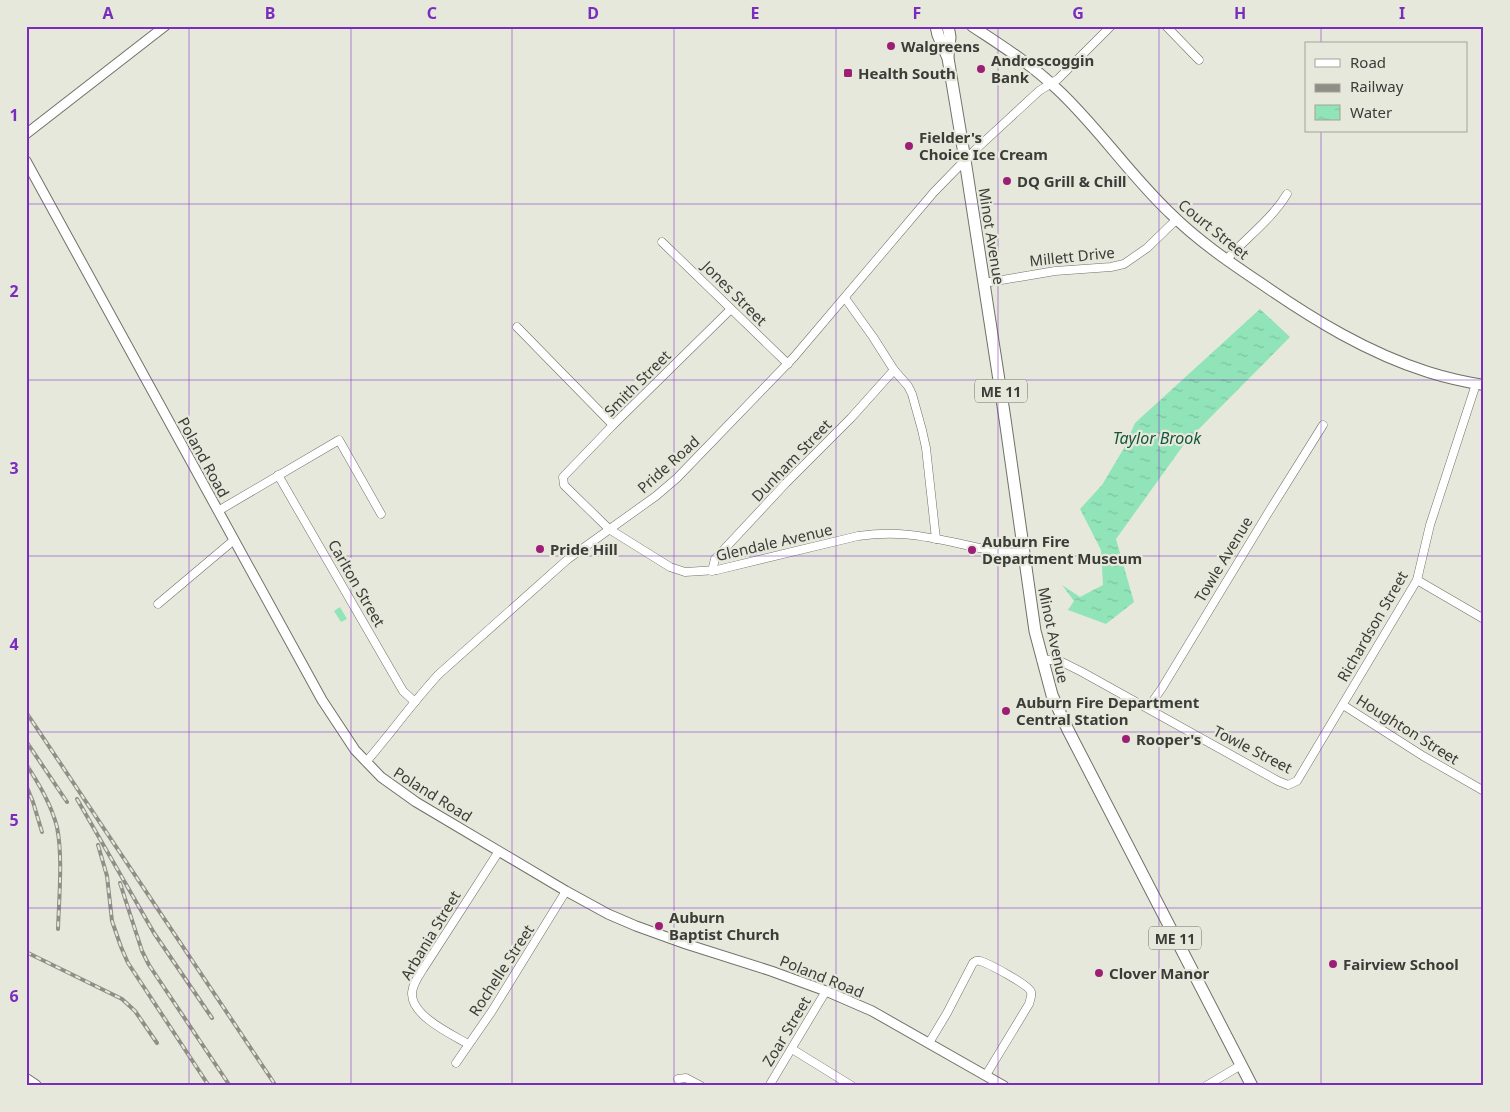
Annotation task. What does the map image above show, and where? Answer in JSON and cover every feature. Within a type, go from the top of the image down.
[{"type":"highway","points":[[26,1080],[34,1086]]},
{"type":"main road","name":"Minot Avenue","points":[[936,26],[948,58],[965,160],[1035,631],[1041,659],[1052,695],[1068,730],[1252,1086]]},
{"type":"main road","name":"Minot Avenue","points":[[948,26],[950,37],[948,58]]},
{"type":"main road","name":"Court Street","points":[[972,26],[1024,61],[1051,83],[1073,104],[1133,174],[1177,219],[1226,260],[1284,300],[1348,338],[1384,355],[1428,372],[1480,385]]},
{"type":"street","points":[[26,134],[165,26]]},
{"type":"street","name":"Pride Road","points":[[366,762],[439,674],[509,610],[568,560],[656,496],[677,478],[788,364],[934,192],[965,160],[1039,91],[1058,79],[1111,26]]},
{"type":"street","points":[[1166,26],[1200,60]]},
{"type":"street","name":"Poland Road","points":[[26,160],[327,708],[346,737],[381,777],[404,794],[608,914],[686,944],[826,991],[872,1011],[1004,1086]]},
{"type":"street","points":[[1226,260],[1279,208],[1287,194]]},
{"type":"street","name":"Millett Drive","points":[[984,283],[1055,271],[1110,268],[1124,264],[1134,259],[1147,248],[1177,219]]},
{"type":"street","name":"Jones Street","points":[[662,242],[788,364]]},
{"type":"street","points":[[845,298],[912,394],[922,430],[936,539]]},
{"type":"street","name":"Smith Street","points":[[563,477],[731,309]]},
{"type":"street","points":[[517,327],[613,426]]},
{"type":"street","name":"Dunham Street","points":[[712,571],[715,559],[894,370]]},
{"type":"street","name":"Richardson Street","points":[[1293,784],[1303,773],[1418,580],[1430,525],[1480,385]]},
{"type":"street","name":"Towle Avenue","points":[[1148,708],[1323,425]]},
{"type":"street","points":[[218,511],[339,440],[381,514]]},
{"type":"street","name":"Carlton Street","points":[[278,475],[403,691],[415,702]]},
{"type":"street","name":"Glendale Avenue","points":[[563,477],[564,485],[609,529],[676,570],[694,573],[712,571],[858,536],[891,533],[936,539],[1000,553],[1024,552]]},
{"type":"street","points":[[158,604],[234,540]]},
{"type":"street","points":[[1418,580],[1484,618]]},
{"type":"street","name":"Towle Street","points":[[1041,659],[1064,662],[1278,781],[1288,785],[1293,784]]},
{"type":"street","name":"Houghton Street","points":[[1343,705],[1423,756],[1484,791]]},
{"type":"street","name":"Arbania Street","points":[[468,1044],[422,1014],[413,1003],[413,987],[499,850]]},
{"type":"street","name":"Rochelle Street","points":[[456,1063],[492,1011],[566,891]]},
{"type":"street","points":[[929,1043],[947,1013],[972,963],[976,961],[984,962],[1026,986],[1031,992],[1029,1004],[986,1075]]},
{"type":"street","name":"Zoar Street","points":[[769,1086],[826,991]]},
{"type":"street","points":[[792,1049],[852,1086]]},
{"type":"street","points":[[1206,1086],[1242,1065]]},
{"type":"street","points":[[678,1079],[686,1078],[701,1086]]},
{"type":"water","name":"Taylor Brook","points":[[1260,309],[1290,337],[1185,443],[1116,539],[1134,602],[1106,624],[1068,610],[1074,601],[1062,585],[1080,597],[1103,585],[1101,550],[1080,509],[1102,485],[1124,448],[1135,423]]},
{"type":"water","points":[[340,607],[347,619],[341,622],[334,611]]},
{"type":"railway","points":[[26,712],[276,1086]]},
{"type":"railway","points":[[26,741],[67,802]]},
{"type":"railway","points":[[26,764],[44,794],[57,827],[60,864],[58,929]]},
{"type":"railway","points":[[26,785],[42,832]]},
{"type":"railway","points":[[77,799],[154,933],[212,1018]]},
{"type":"railway","points":[[98,845],[107,876],[112,921],[128,963],[209,1086]]},
{"type":"railway","points":[[120,883],[142,951],[149,965],[230,1086]]},
{"type":"railway","points":[[26,952],[122,999],[135,1011],[157,1043]]},
{"type":"place","name":"Walgreens","points":[[891,46]]},
{"type":"place","name":"Androscoggin Bank","points":[[981,69]]},
{"type":"place","name":"Health South","points":[[848,73]]},
{"type":"place","name":"Fielder's Choice Ice Cream","points":[[909,146]]},
{"type":"place","name":"DQ Grill & Chill","points":[[1007,181]]},
{"type":"place","name":"Pride Hill","points":[[540,549]]},
{"type":"place","name":"Auburn Fire Department Museum","points":[[972,550]]},
{"type":"place","name":"Auburn Fire Department Central Station","points":[[1006,711]]},
{"type":"place","name":"Rooper's","points":[[1126,739]]},
{"type":"place","name":"Auburn Baptist Church","points":[[659,926]]},
{"type":"place","name":"Fairview School","points":[[1333,964]]},
{"type":"place","name":"Clover Manor","points":[[1099,973]]}]
